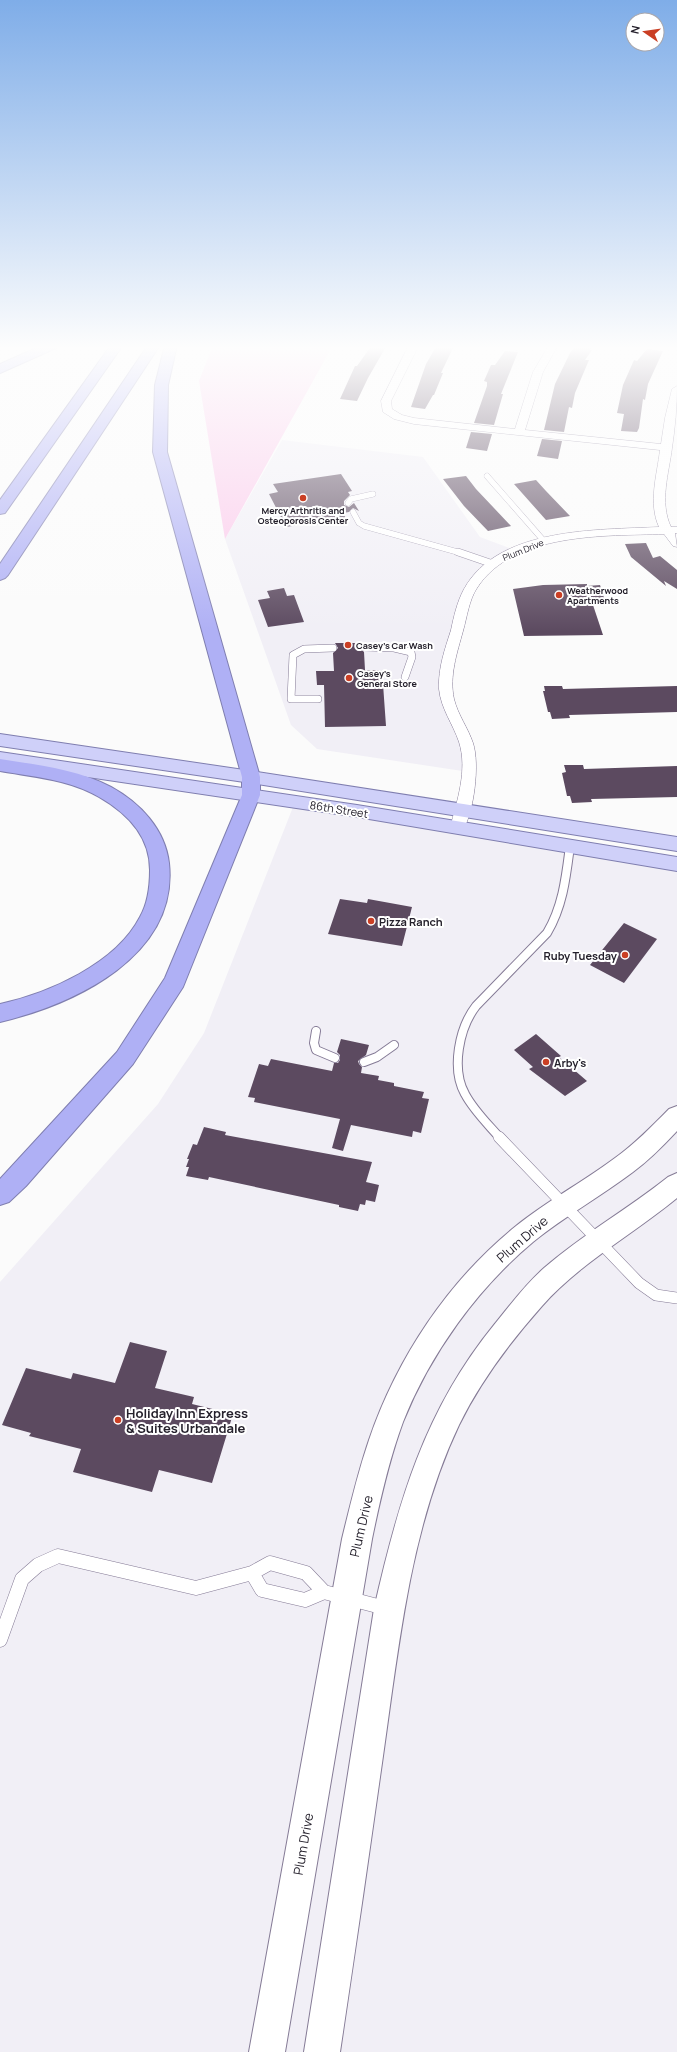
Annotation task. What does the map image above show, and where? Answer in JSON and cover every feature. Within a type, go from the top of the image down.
[{"type":"highway","points":[[0,510],[49,441]]},
{"type":"highway","points":[[0,575],[90,441]]},
{"type":"highway","points":[[0,1194],[17,1179],[125,1058],[175,981],[251,786],[160,452],[160,441]]},
{"type":"highway","points":[[0,764],[74,779],[104,791],[127,808],[145,826],[154,840],[158,853],[160,870],[152,915],[129,947],[96,975],[63,993],[17,1009],[0,1013]]},
{"type":"main road","name":"86th Street","points":[[0,740],[251,786],[460,819],[677,844]]},
{"type":"main road","name":"86th Street","points":[[0,758],[251,786]]},
{"type":"main road","name":"86th Street","points":[[460,819],[570,846],[677,864]]},
{"type":"street","points":[[599,441],[666,448]]},
{"type":"street","points":[[667,441],[659,500],[661,518],[672,531],[677,544]]},
{"type":"street","name":"Plum Drive","points":[[460,819],[468,787],[469,772],[466,743],[454,718],[447,697],[445,683],[447,668],[468,593],[473,584],[493,564],[525,548],[544,541],[592,532],[672,531]]},
{"type":"street","name":"Plum Drive","points":[[267,2052],[335,1595],[357,1539],[375,1462],[395,1408],[420,1359],[451,1312],[481,1276],[514,1243],[548,1216],[618,1170],[651,1142],[677,1116]]},
{"type":"street","points":[[322,2052],[389,1609],[406,1535],[422,1480],[440,1438],[465,1387],[522,1309],[552,1277],[598,1241],[653,1204],[677,1184]]},
{"type":"lane","points":[[487,476],[544,541]]},
{"type":"lane","points":[[348,503],[351,499],[373,494]]},
{"type":"lane","points":[[353,512],[359,523],[364,526],[436,545],[493,564]]},
{"type":"lane","points":[[364,647],[382,647],[411,652],[412,657],[405,676]]},
{"type":"lane","points":[[318,699],[291,699],[293,655],[300,650],[333,648]]},
{"type":"lane","points":[[404,663],[412,657]]},
{"type":"lane","points":[[570,846],[563,893],[559,911],[554,922],[547,932],[476,1006],[468,1018],[459,1044],[459,1078],[464,1093],[472,1106],[509,1149],[639,1283],[656,1296],[667,1299],[677,1298]]},
{"type":"lane","points":[[316,1031],[313,1042],[319,1054],[335,1058]]},
{"type":"lane","points":[[364,1062],[377,1057],[394,1046]]},
{"type":"lane","points":[[0,1640],[22,1579],[38,1565],[58,1556],[196,1588],[252,1573],[270,1563],[306,1573],[335,1595],[389,1609]]},
{"type":"lane","points":[[252,1573],[262,1590],[305,1600],[335,1595]]},
{"type":"shaded area","points":[[209,441],[280,441],[225,539]]},
{"type":"shaded area","points":[[282,441],[423,457],[480,537],[517,551],[473,584],[447,668],[469,772],[317,749],[291,725],[225,539]]},
{"type":"shaded area","points":[[295,802],[677,864],[677,2052],[0,2052],[0,1282],[158,1104],[204,1033]]},
{"type":"building","points":[[468,441],[490,441],[487,451],[466,448]]},
{"type":"building","points":[[541,441],[562,441],[558,459],[537,456]]},
{"type":"building","name":"Mercy Arthritis and Osteoporosis Center","points":[[341,474],[352,491],[348,492],[350,495],[344,501],[344,505],[349,507],[354,503],[359,511],[353,508],[349,512],[343,513],[347,520],[286,527],[269,494],[278,492],[273,484]]},
{"type":"building","points":[[466,476],[476,489],[511,526],[488,531],[464,506],[443,479]]},
{"type":"building","points":[[536,480],[570,516],[546,520],[514,484]]},
{"type":"building","points":[[646,543],[653,558],[660,556],[677,570],[677,589],[664,581],[666,586],[631,557],[625,544]]},
{"type":"building","points":[[587,584],[587,586],[600,585],[605,601],[592,602],[603,635],[524,636],[513,589],[543,585]]},
{"type":"building","points":[[284,588],[287,596],[294,595],[304,622],[268,627],[258,600],[270,598],[267,591]]},
{"type":"building","points":[[335,643],[362,643],[359,647],[364,652],[365,670],[382,670],[386,726],[325,727],[324,685],[317,685],[316,671],[334,671],[333,653],[338,648]]},
{"type":"building","points":[[544,686],[562,686],[563,689],[677,686],[677,712],[569,715],[570,718],[552,719],[550,712],[548,712],[543,691],[545,691]]},
{"type":"building","points":[[564,765],[583,765],[584,769],[677,766],[677,797],[591,799],[592,802],[572,803],[570,796],[567,796],[562,773],[566,772]]},
{"type":"building","name":"Pizza Ranch","points":[[340,899],[367,903],[368,899],[412,907],[402,946],[328,934]]},
{"type":"building","name":"Ruby Tuesday","points":[[624,923],[657,939],[624,983],[590,965]]},
{"type":"building","name":"Arby's","points":[[536,1034],[561,1056],[559,1057],[587,1081],[565,1096],[529,1069],[533,1067],[514,1050]]},
{"type":"building","points":[[341,1039],[369,1045],[366,1055],[358,1061],[362,1067],[361,1073],[379,1076],[378,1080],[394,1083],[394,1086],[424,1092],[422,1098],[429,1099],[421,1133],[413,1131],[412,1137],[351,1125],[343,1151],[332,1148],[340,1119],[254,1102],[255,1098],[248,1097],[259,1064],[268,1066],[271,1059],[332,1071],[334,1063],[338,1063],[340,1060],[340,1055],[337,1052]]},
{"type":"building","points":[[204,1127],[226,1132],[225,1135],[372,1162],[366,1182],[379,1185],[375,1202],[366,1200],[365,1205],[360,1204],[358,1211],[339,1207],[339,1205],[209,1177],[208,1180],[186,1176],[189,1167],[186,1167],[189,1159],[187,1159],[193,1144],[197,1145]]},
{"type":"building","name":"Holiday Inn Express & Suites Urbandale","points":[[130,1342],[167,1351],[155,1388],[194,1397],[192,1404],[233,1414],[212,1483],[159,1470],[152,1492],[73,1472],[81,1449],[29,1436],[31,1433],[2,1425],[26,1368],[71,1379],[73,1373],[115,1383]]},
{"type":"place","name":"Mercy Arthritis and Osteoporosis Center","points":[[303,498]]},
{"type":"place","name":"Weatherwood Apartments","points":[[559,595]]},
{"type":"place","name":"Casey's Car Wash","points":[[348,645]]},
{"type":"place","name":"Casey's General Store","points":[[349,678]]},
{"type":"place","name":"Pizza Ranch","points":[[371,921]]},
{"type":"place","name":"Ruby Tuesday","points":[[625,955]]},
{"type":"place","name":"Arby's","points":[[546,1062]]},
{"type":"place","name":"Holiday Inn Express & Suites Urbandale","points":[[118,1420]]}]
